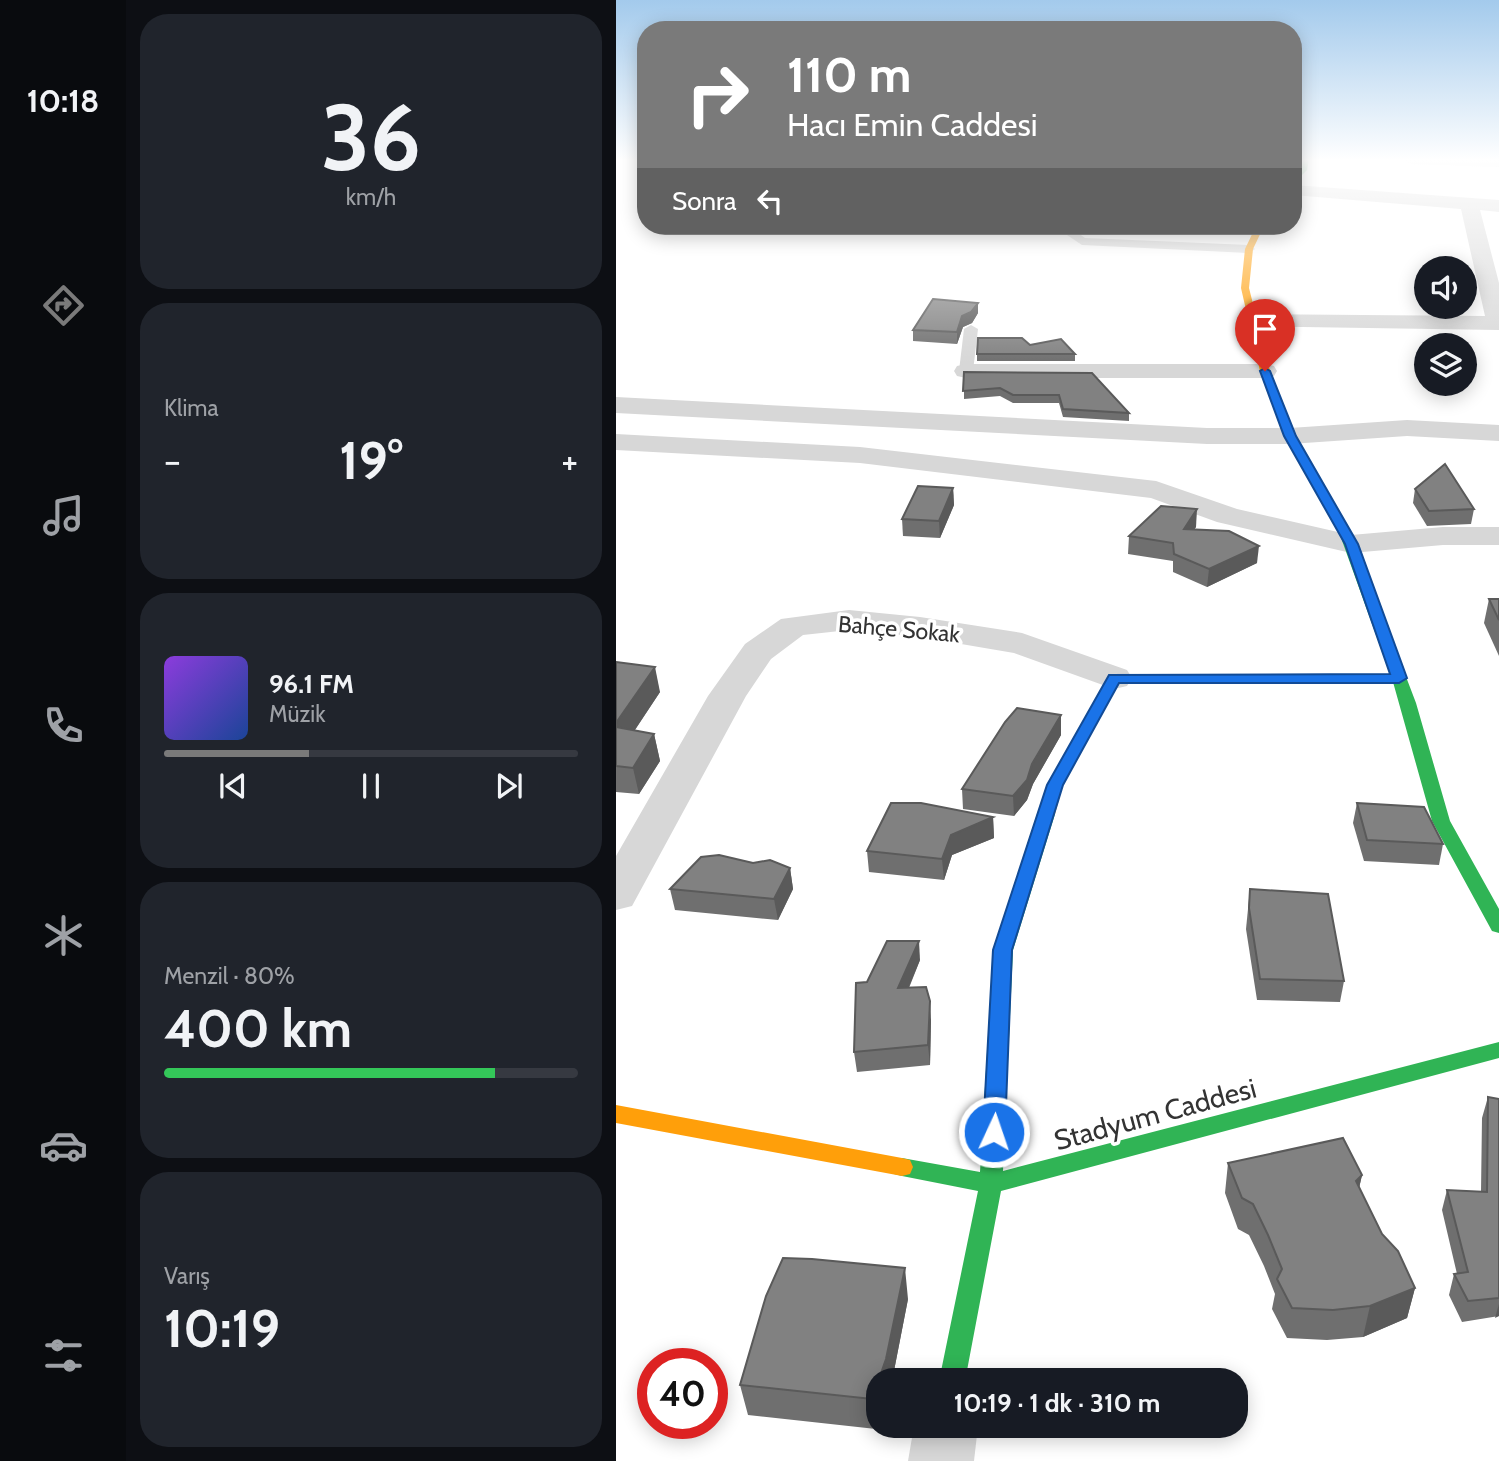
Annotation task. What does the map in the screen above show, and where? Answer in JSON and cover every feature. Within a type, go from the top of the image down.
[{"type":"main road","points":[[1256,235],[1249,249],[1245,288],[1265,371],[1290,436],[1351,544],[1399,678],[1441,821],[1499,926]]},
{"type":"main road","points":[[955,1368],[991,1184],[1003,950],[1055,785],[1114,678],[1399,678]]},
{"type":"main road","name":"Stadyum Caddesi","points":[[616,1114],[991,1184],[1499,1050]]},
{"type":"street","points":[[1252,321],[1498,323],[1475,227]]},
{"type":"street","points":[[966,371],[1265,371]]},
{"type":"street","points":[[616,405],[1207,436],[1290,436],[1407,428],[1499,433]]},
{"type":"street","points":[[616,442],[860,455],[1156,490],[1228,516],[1351,544],[1443,536],[1499,536]]},
{"type":"street","name":"Bahçe Sokak","points":[[616,895],[727,696],[758,652],[793,626],[849,620],[920,627],[1022,644],[1114,678]]},
{"type":"street","points":[[941,1461],[944,1438]]},
{"type":"lane","points":[[1073,235],[1082,241],[1249,249]]},
{"type":"lane","points":[[966,371],[971,329]]},
{"type":"building","points":[[933,299],[978,303],[971,312],[962,316],[957,332],[913,330]]},
{"type":"building","points":[[978,338],[1022,338],[1030,345],[1061,339],[1075,354],[977,354]]},
{"type":"building","points":[[964,372],[1092,373],[1129,413],[1063,409],[1059,395],[1013,395],[1000,388],[963,391]]},
{"type":"building","points":[[1445,464],[1474,509],[1429,511],[1415,489]]},
{"type":"building","points":[[918,486],[953,488],[939,521],[902,519]]},
{"type":"building","points":[[1161,506],[1197,509],[1184,529],[1229,531],[1259,546],[1209,569],[1174,554],[1173,543],[1129,536]]},
{"type":"building","points":[[1489,599],[1499,599],[1499,620]]},
{"type":"building","points":[[616,662],[655,667],[616,723]]},
{"type":"building","points":[[1017,708],[1061,715],[1032,764],[1027,780],[1013,796],[962,789],[1005,722]]},
{"type":"building","points":[[616,727],[654,734],[633,768],[616,766]]},
{"type":"building","points":[[891,803],[921,803],[993,817],[951,835],[942,859],[867,851]]},
{"type":"building","points":[[1357,803],[1424,807],[1443,844],[1367,840]]},
{"type":"building","points":[[719,855],[753,863],[770,860],[790,868],[774,899],[670,889],[701,857]]},
{"type":"building","points":[[1250,889],[1328,894],[1344,981],[1260,979],[1249,908]]},
{"type":"building","points":[[887,941],[919,941],[898,988],[926,987],[930,1001],[928,1045],[854,1052],[856,983],[867,982]]},
{"type":"building","points":[[1488,1097],[1499,1099],[1499,1298],[1468,1301],[1454,1274],[1468,1272],[1447,1190],[1487,1192]]},
{"type":"building","points":[[1343,1138],[1362,1175],[1356,1181],[1382,1234],[1398,1251],[1415,1288],[1370,1306],[1333,1310],[1292,1308],[1277,1279],[1282,1269],[1268,1235],[1253,1204],[1242,1198],[1228,1163]]},
{"type":"building","points":[[783,1258],[905,1268],[883,1368],[866,1368],[866,1398],[740,1385],[766,1296]]},
{"type":"traffic: fast","points":[[1346,535],[1408,703],[1441,821],[1499,926]]},
{"type":"traffic: fast","points":[[1215,678],[1399,678]]},
{"type":"traffic: fast","points":[[955,1368],[991,1184],[1003,950],[1046,814]]},
{"type":"traffic: fast","points":[[902,1167],[991,1184],[1499,1050]]},
{"type":"traffic: slow","points":[[1256,235],[1249,249],[1245,288],[1265,371],[1290,436],[1346,535]]},
{"type":"traffic: slow","points":[[1046,814],[1055,785],[1114,678],[1215,678]]},
{"type":"traffic: slow","points":[[616,1114],[902,1167]]},
{"type":"route","points":[[994,1132],[1003,950],[1055,785],[1114,678],[1399,678],[1351,544],[1290,436],[1265,371]]}]
